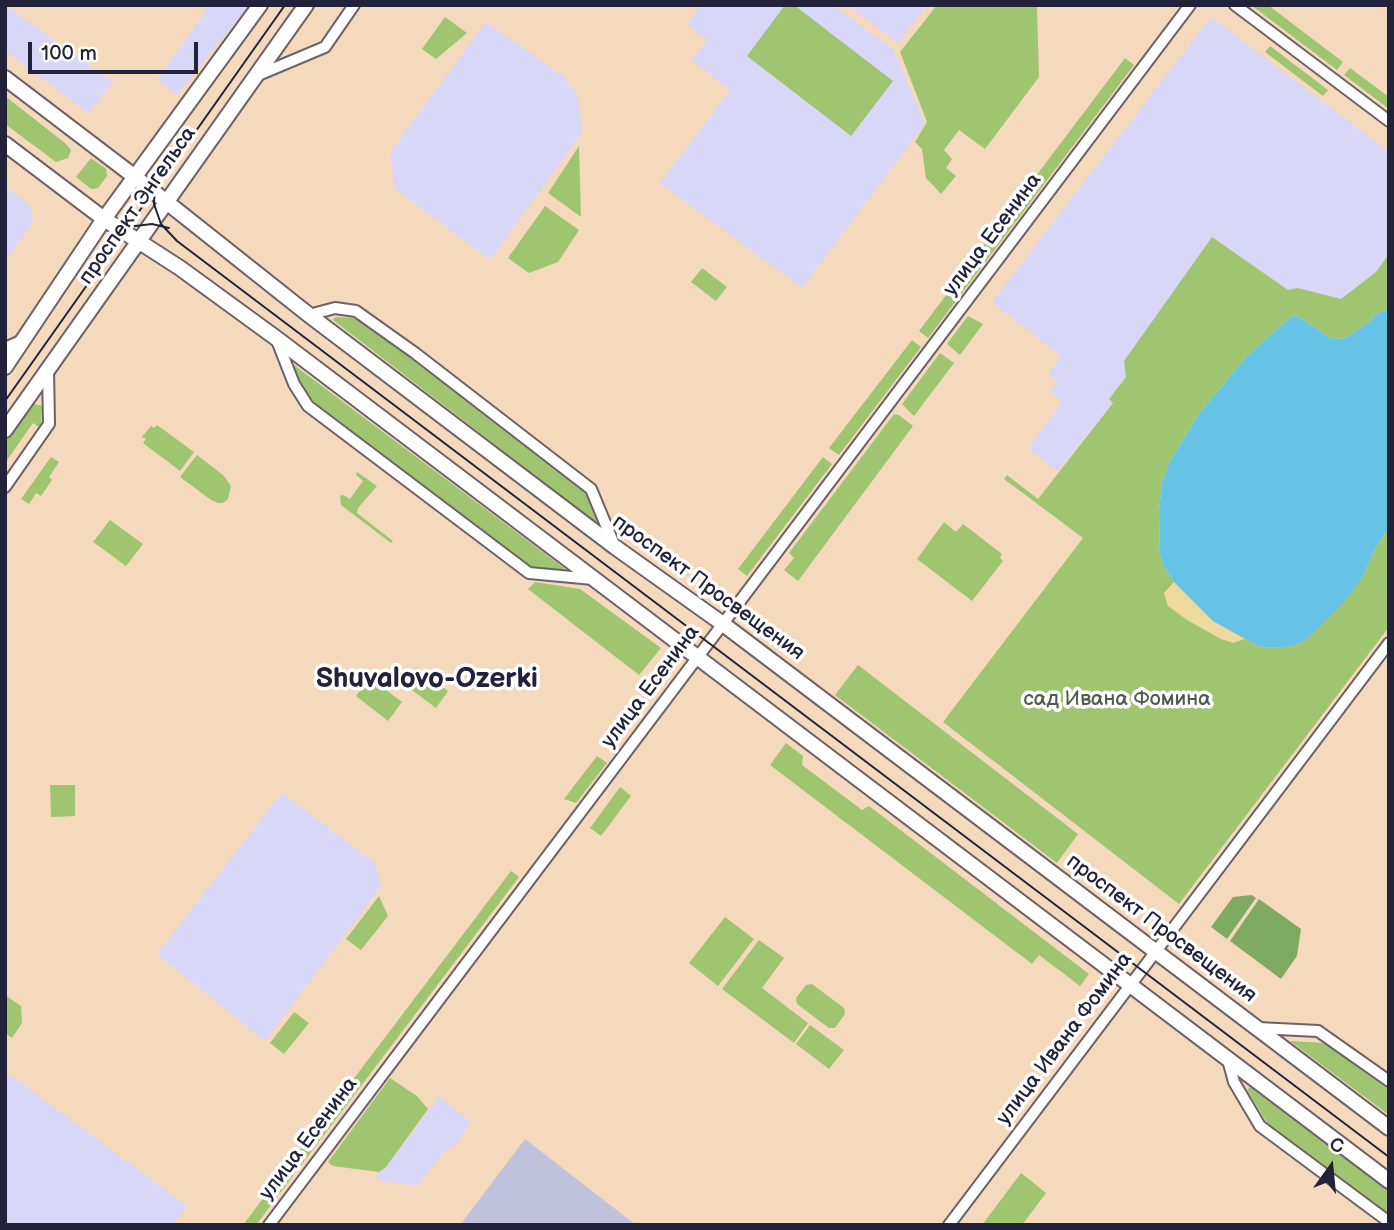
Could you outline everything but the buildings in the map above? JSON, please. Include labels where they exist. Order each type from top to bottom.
[{"type":"main road","name":"проспект Энгельса","points":[[5,367],[104,219],[260,5]]},
{"type":"main road","name":"проспект Энгельса","points":[[5,430],[306,5]]},
{"type":"main road","name":"проспект Просвещения","points":[[5,78],[309,315],[615,547],[723,624],[1389,1128]]},
{"type":"main road","points":[[5,144],[104,219],[139,240],[276,338],[1389,1181]]},
{"type":"street","points":[[256,76],[325,47],[354,5]]},
{"type":"street","name":"улица Есенина","points":[[269,1225],[1190,5]]},
{"type":"street","points":[[1235,5],[1389,121]]},
{"type":"street","points":[[309,315],[335,308],[356,311],[415,353],[590,489],[615,547]]},
{"type":"street","points":[[5,348],[26,338]]},
{"type":"street","points":[[276,338],[294,384],[308,406],[529,573],[594,580]]},
{"type":"street","points":[[5,487],[49,424],[48,369]]},
{"type":"street","name":"улица Ивана Фомина","points":[[949,1225],[1389,643]]},
{"type":"street","points":[[1256,1028],[1318,1031],[1389,1082]]},
{"type":"street","points":[[1228,1060],[1234,1082],[1259,1126],[1389,1222]]},
{"type":"shaded area","points":[[5,5],[113,82],[89,113],[5,51]]},
{"type":"shaded area","points":[[210,5],[250,5],[177,95],[157,80]]},
{"type":"shaded area","points":[[701,5],[834,5],[893,49],[925,124],[802,288],[660,183],[730,90],[692,60],[707,40],[687,25]]},
{"type":"shaded area","points":[[847,5],[927,5],[898,43]]},
{"type":"shaded area","points":[[1211,17],[1389,152],[1389,254],[1376,272],[1341,299],[1298,288],[1126,377],[1109,399],[1113,402],[1058,471],[1028,448],[1062,402],[1050,392],[1057,382],[1048,374],[1061,356],[992,302]]},
{"type":"shaded area","points":[[486,22],[563,76],[577,94],[582,133],[490,260],[394,188],[391,151]]},
{"type":"shaded area","points":[[5,186],[30,205],[33,223],[5,261]]},
{"type":"shaded area","points":[[282,793],[375,863],[381,887],[265,1041],[157,954]]},
{"type":"shaded area","points":[[5,1071],[187,1206],[173,1225],[5,1225]]},
{"type":"shaded area","points":[[439,1097],[471,1122],[452,1149],[448,1147],[417,1186],[377,1180],[379,1172],[386,1167]]},
{"type":"shaded area","points":[[525,1139],[636,1225],[460,1225]]},
{"type":"green space","points":[[785,5],[794,5],[893,81],[851,136],[747,56]]},
{"type":"green space","points":[[937,5],[1037,7],[1039,77],[985,149],[959,130],[944,150],[952,159],[946,168],[956,176],[941,194],[926,178],[922,149],[915,142],[927,122],[900,52]]},
{"type":"green space","points":[[1251,5],[1268,5],[1343,62],[1337,70]]},
{"type":"green space","points":[[445,17],[467,33],[436,59],[422,49]]},
{"type":"green space","points":[[1270,46],[1328,90],[1323,96],[1265,52]]},
{"type":"green space","points":[[1125,58],[1134,65],[928,338],[919,331]]},
{"type":"green space","points":[[1350,68],[1389,97],[1389,109],[1344,75]]},
{"type":"green space","points":[[5,96],[65,143],[71,150],[68,158],[56,162],[5,124]]},
{"type":"green space","points":[[579,146],[581,217],[548,193]]},
{"type":"green space","points":[[91,158],[106,169],[107,176],[98,188],[91,189],[76,177]]},
{"type":"green space","points":[[545,206],[579,230],[558,262],[529,273],[508,258]]},
{"type":"green space","name":"сад Ивана Фомина","points":[[1212,237],[1288,290],[1298,288],[1341,299],[1376,272],[1389,254],[1389,310],[1380,311],[1368,323],[1341,339],[1330,338],[1299,317],[1292,316],[1246,357],[1199,414],[1170,461],[1162,483],[1159,511],[1160,554],[1164,567],[1174,582],[1213,621],[1258,646],[1293,646],[1306,640],[1362,578],[1377,545],[1389,528],[1389,627],[1179,904],[943,722],[1083,538],[1004,479],[1007,475],[1038,499],[1113,403],[1109,399],[1126,377],[1124,361]]},
{"type":"green space","points":[[702,268],[727,287],[716,301],[691,282]]},
{"type":"green space","points":[[968,316],[983,324],[960,355],[947,344]]},
{"type":"green space","points":[[335,317],[359,318],[587,493],[599,520],[597,523],[333,320]]},
{"type":"green space","points":[[912,340],[921,347],[839,455],[829,448]]},
{"type":"green space","points":[[940,353],[954,363],[914,416],[902,404]]},
{"type":"green space","points":[[294,365],[564,568],[562,572],[531,569],[312,403],[299,383],[292,368]]},
{"type":"green space","points":[[34,404],[42,406],[41,423],[39,427],[33,423],[5,463],[5,442]]},
{"type":"green space","points":[[894,414],[913,426],[798,581],[784,570],[794,558],[789,553]]},
{"type":"green space","points":[[157,425],[194,452],[180,471],[143,443],[146,439],[142,437],[151,426],[154,428]]},
{"type":"green space","points":[[197,455],[224,476],[231,486],[228,499],[223,503],[211,500],[180,477]]},
{"type":"green space","points":[[51,457],[59,462],[49,477],[52,480],[41,496],[36,493],[29,504],[21,499]]},
{"type":"green space","points":[[823,457],[832,464],[747,576],[738,569]]},
{"type":"green space","points":[[357,472],[377,486],[358,508],[357,513],[393,541],[391,543],[341,505],[340,496],[350,499],[363,481],[356,475]]},
{"type":"green space","points":[[110,520],[143,544],[126,566],[93,542]]},
{"type":"green space","points":[[944,522],[956,532],[963,524],[1002,554],[1000,558],[1003,561],[972,601],[917,559]]},
{"type":"green space","points":[[535,582],[580,589],[661,648],[639,675],[528,589]]},
{"type":"green space","points":[[858,665],[1078,834],[1057,863],[835,695]]},
{"type":"green space","points":[[416,667],[448,691],[436,708],[404,684]]},
{"type":"green space","points":[[370,678],[402,702],[388,721],[356,696]]},
{"type":"green space","points":[[786,743],[803,756],[802,765],[862,810],[869,806],[1089,974],[1080,986],[1039,955],[1032,964],[770,765]]},
{"type":"green space","points":[[597,756],[607,763],[576,803],[564,799]]},
{"type":"green space","points":[[50,785],[75,785],[75,816],[51,817]]},
{"type":"green space","points":[[620,787],[631,796],[601,836],[590,828]]},
{"type":"green space","points":[[511,871],[519,877],[256,1225],[243,1225]]},
{"type":"green space","points":[[1252,895],[1256,898],[1227,939],[1211,927],[1233,897]]},
{"type":"green space","points":[[379,896],[388,916],[361,950],[346,939]]},
{"type":"green space","points":[[1259,899],[1301,929],[1297,956],[1281,979],[1230,941]]},
{"type":"green space","points":[[725,917],[754,939],[718,986],[689,963]]},
{"type":"green space","points":[[759,940],[784,958],[762,988],[808,1023],[794,1043],[722,989]]},
{"type":"green space","points":[[812,984],[844,1008],[845,1014],[835,1028],[829,1028],[797,1004],[796,998],[806,985]]},
{"type":"green space","points":[[5,995],[21,1006],[22,1023],[12,1038],[5,1033]]},
{"type":"green space","points":[[294,1012],[309,1023],[284,1054],[270,1043]]},
{"type":"green space","points":[[810,1025],[844,1050],[829,1069],[796,1044]]},
{"type":"green space","points":[[1290,1041],[1324,1043],[1389,1090],[1389,1115]]},
{"type":"green space","points":[[390,1078],[417,1096],[428,1109],[386,1167],[379,1172],[333,1166],[328,1162]]},
{"type":"green space","points":[[1250,1087],[1389,1192],[1389,1217],[1271,1129],[1247,1090]]},
{"type":"green space","points":[[1021,1173],[1046,1193],[1022,1225],[982,1225]]},
{"type":"sand","points":[[1174,582],[1213,621],[1245,639],[1233,643],[1221,639],[1168,606],[1164,593]]},
{"type":"water","points":[[1389,310],[1389,528],[1377,545],[1362,578],[1345,601],[1306,640],[1293,646],[1258,646],[1213,621],[1174,582],[1164,567],[1160,554],[1159,511],[1162,483],[1170,461],[1199,414],[1246,357],[1292,316],[1299,317],[1330,338],[1341,339],[1368,323],[1380,311]]},
{"type":"tram line","points":[[5,401],[285,5]]},
{"type":"tram line","points":[[162,168],[155,184],[154,204],[161,224],[177,241],[1389,1157]]},
{"type":"tram line","points":[[106,245],[127,227],[152,224],[169,228]]},
{"type":"district","name":"Shuvalovo-Ozerki","points":[[427,680]]}]
